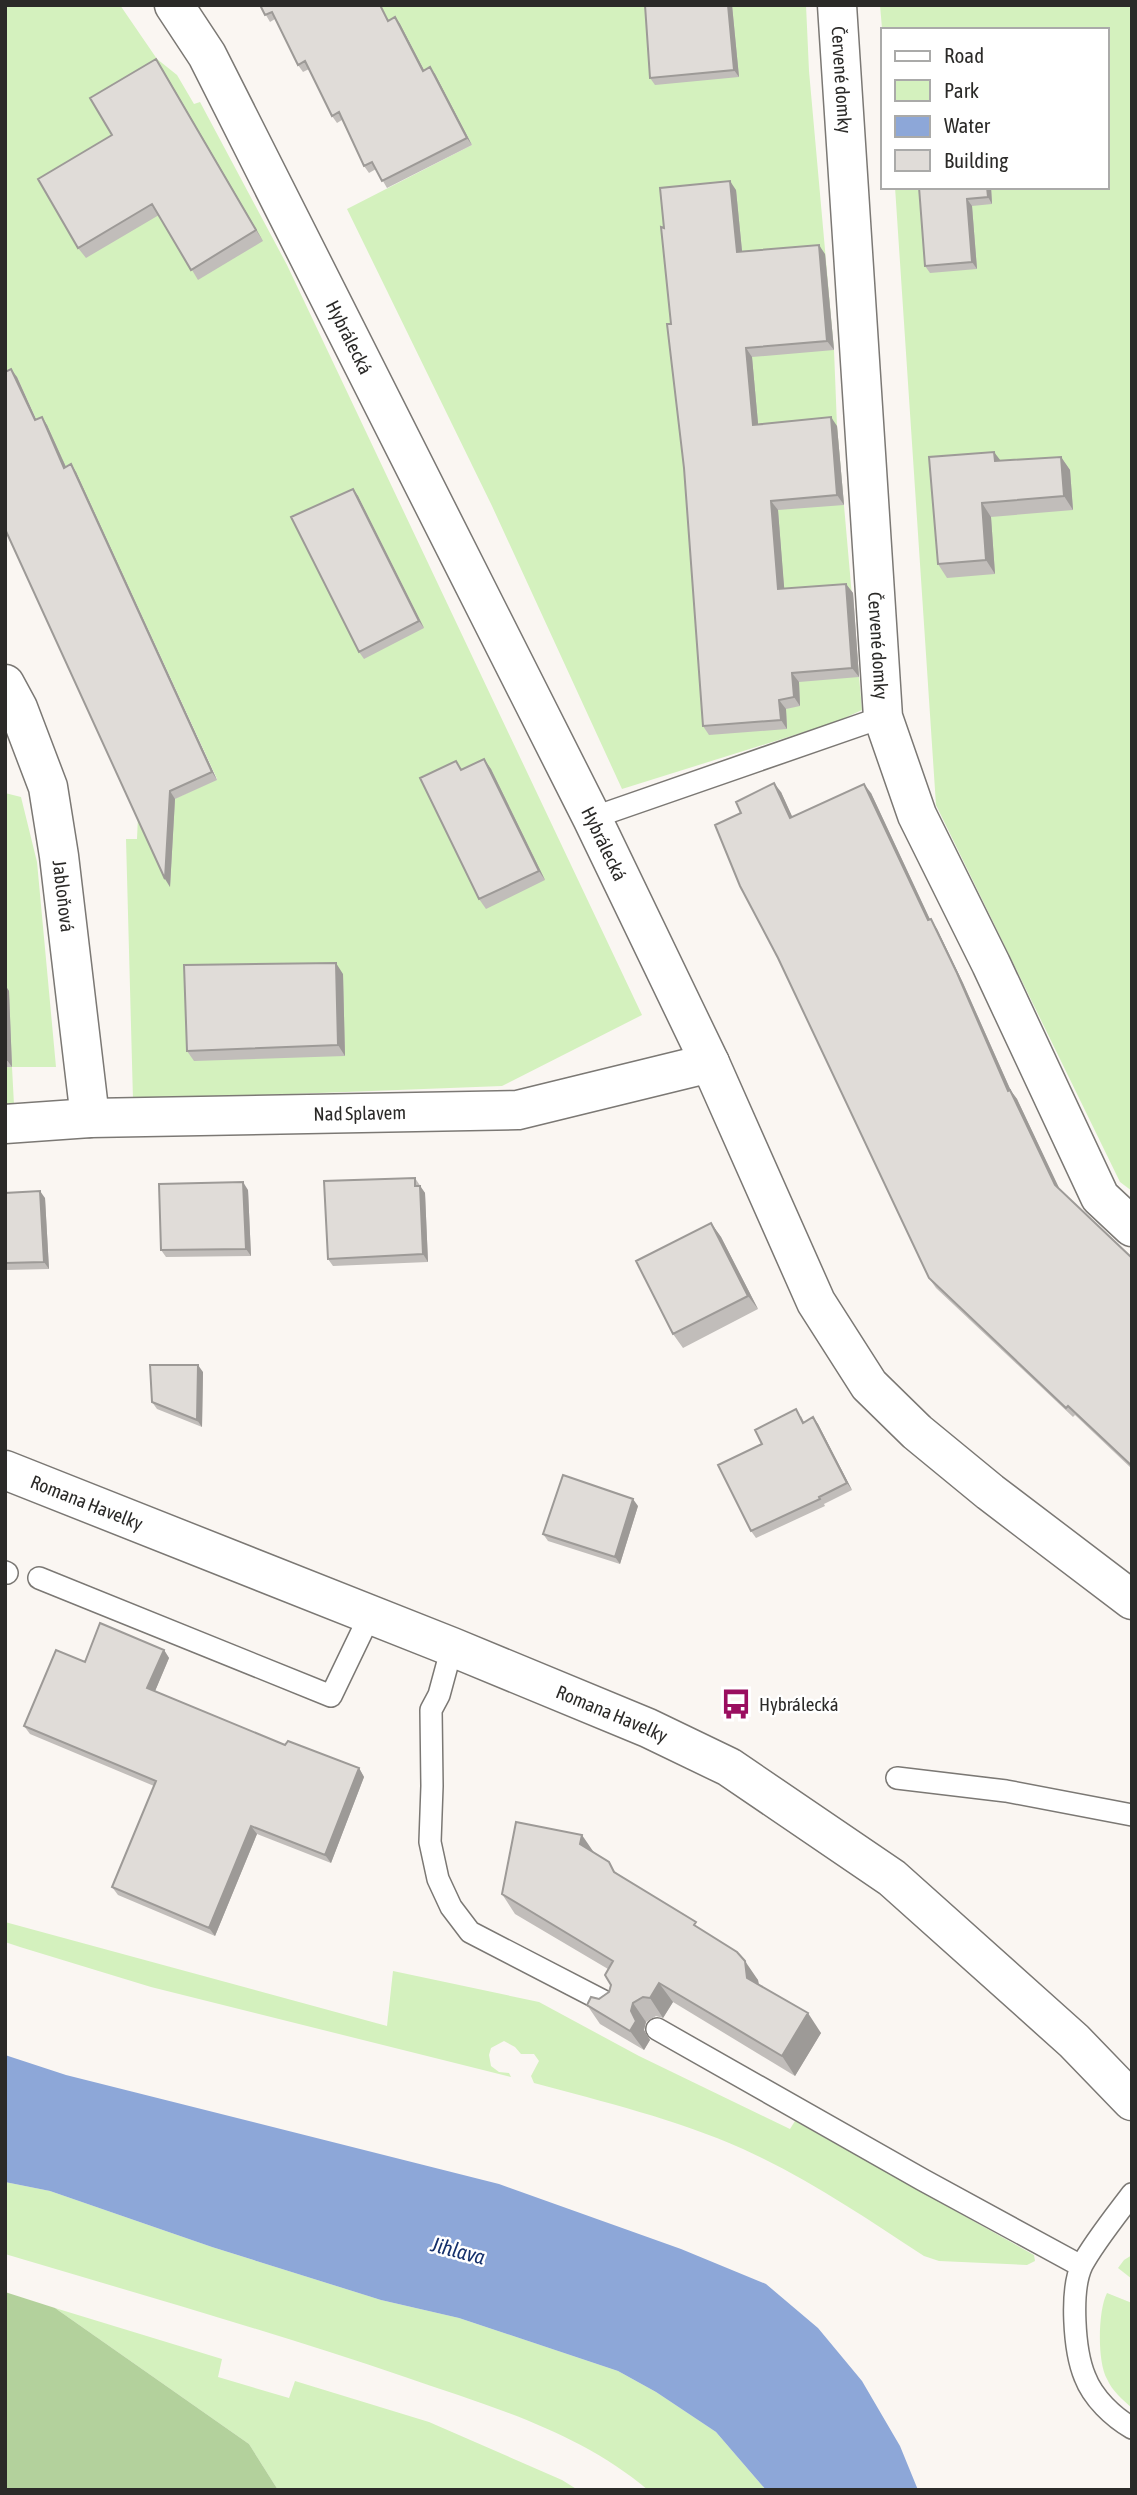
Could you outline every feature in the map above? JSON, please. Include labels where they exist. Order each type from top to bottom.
[{"type":"street","name":"Hybrálecká","points":[[174,5],[208,55],[593,818],[710,1063],[816,1302],[869,1385],[917,1432],[1132,1600]]},
{"type":"street","name":"Červené domky","points":[[837,5],[883,717],[917,815],[1100,1197],[1132,1227]]},
{"type":"street","name":"Jabloňová","points":[[5,684],[18,708],[48,787],[61,870],[90,1118]]},
{"type":"street","name":"Nad Splavem","points":[[5,1124],[90,1118],[517,1110],[710,1063]]},
{"type":"street","name":"Romana Havelky","points":[[5,1470],[452,1647],[660,1734],[729,1767],[892,1878],[1074,2041],[1132,2101]]},
{"type":"lane","points":[[593,818],[883,717]]},
{"type":"lane","points":[[39,1578],[331,1696],[370,1615]]},
{"type":"lane","points":[[452,1647],[439,1695],[431,1710],[430,1842],[438,1879],[451,1907],[470,1931],[611,2005]]},
{"type":"lane","points":[[897,1778],[1006,1791],[1132,1815]]},
{"type":"lane","points":[[656,2029],[923,2180],[1082,2266]]},
{"type":"lane","points":[[1132,2194],[1082,2266],[1075,2298],[1077,2344],[1084,2376],[1099,2400],[1132,2428]]},
{"type":"green space","points":[[5,5],[120,5],[157,59],[177,75],[194,104],[200,102],[287,265],[642,1015],[502,1086],[133,1100],[126,839],[137,839],[138,816],[217,779],[76,473],[70,476],[40,428],[17,377],[10,380],[5,370]]},
{"type":"green space","points":[[380,5],[806,5],[809,71],[834,350],[837,426],[862,710],[836,722],[622,789],[492,506],[347,209],[472,145],[435,75],[428,78],[392,29]]},
{"type":"green space","points":[[880,5],[1132,5],[1132,1191],[1120,1182],[936,805],[895,189],[1109,189],[1109,28],[882,28]]},
{"type":"green space","points":[[5,793],[21,797],[37,862],[56,1067],[12,1067],[14,1105],[5,1105]]},
{"type":"green space","points":[[5,1922],[387,2026],[393,1971],[539,2002],[639,2056],[790,2129],[795,2121],[1034,2255],[1035,2261],[1027,2265],[939,2261],[924,2256],[813,2186],[743,2149],[666,2120],[534,2083],[531,2076],[539,2061],[534,2054],[521,2054],[504,2041],[491,2048],[491,2066],[499,2072],[509,2073],[511,2077],[151,1987],[20,1947],[5,1942]]},
{"type":"green space","points":[[5,2182],[50,2191],[212,2247],[381,2300],[459,2318],[618,2371],[656,2392],[716,2432],[766,2490],[648,2490],[621,2469],[592,2452],[532,2422],[500,2410],[306,2344],[5,2254]]},
{"type":"green space","points":[[1132,2255],[1132,2279],[1118,2268]]},
{"type":"green space","points":[[5,2292],[55,2308],[249,2444],[278,2490],[5,2490]]},
{"type":"green space","points":[[1107,2293],[1132,2303],[1132,2408],[1118,2395],[1104,2371],[1100,2336]]},
{"type":"green space","points":[[55,2308],[222,2359],[218,2377],[289,2398],[295,2381],[429,2422],[562,2480],[578,2490],[278,2490],[249,2444]]},
{"type":"water","name":"Jihlava","points":[[5,2055],[66,2075],[499,2184],[681,2249],[766,2284],[818,2328],[862,2381],[900,2446],[918,2490],[766,2490],[716,2432],[656,2392],[618,2371],[459,2318],[381,2300],[212,2247],[50,2191],[5,2182]]},
{"type":"building","points":[[260,5],[380,5],[388,21],[395,17],[423,71],[430,67],[467,138],[382,181],[372,162],[364,166],[339,112],[332,116],[305,61],[298,65],[272,12],[265,15]]},
{"type":"building","points":[[645,5],[728,5],[734,70],[650,78]]},
{"type":"building","points":[[156,59],[256,230],[191,270],[152,204],[78,248],[38,179],[112,135],[90,98]]},
{"type":"building","points":[[730,181],[737,252],[819,245],[827,341],[746,348],[753,425],[831,417],[837,495],[771,501],[778,589],[846,584],[852,668],[792,673],[794,697],[779,700],[781,720],[703,726],[684,468],[667,324],[671,324],[661,227],[664,228],[660,188]]},
{"type":"building","points":[[919,189],[987,189],[988,197],[967,199],[972,262],[925,266]]},
{"type":"building","points":[[11,369],[35,420],[42,417],[64,468],[71,464],[212,772],[170,791],[165,879],[5,529],[5,372]]},
{"type":"building","points":[[994,452],[995,461],[1061,457],[1064,496],[982,503],[986,560],[938,564],[929,457]]},
{"type":"building","points":[[353,489],[419,621],[359,652],[291,517]]},
{"type":"building","points":[[484,759],[539,871],[479,899],[420,778],[456,761],[461,770]]},
{"type":"building","points":[[774,783],[790,818],[864,784],[928,920],[931,919],[957,973],[1008,1091],[1010,1090],[1055,1185],[1132,1258],[1132,1466],[1068,1406],[1066,1408],[929,1278],[778,958],[740,886],[715,825],[741,813],[736,802]]},
{"type":"building","points":[[336,963],[338,1045],[187,1051],[184,965]]},
{"type":"building","points":[[5,1018],[7,1060],[5,1060]]},
{"type":"building","points":[[415,1178],[415,1186],[420,1186],[423,1254],[328,1259],[324,1181]]},
{"type":"building","points":[[243,1182],[246,1249],[161,1250],[159,1184]]},
{"type":"building","points":[[40,1191],[44,1262],[5,1263],[5,1193]]},
{"type":"building","points":[[711,1223],[748,1296],[673,1334],[636,1261]]},
{"type":"building","points":[[150,1365],[198,1365],[197,1420],[152,1402]]},
{"type":"building","points":[[796,1409],[803,1423],[813,1417],[847,1483],[819,1497],[820,1499],[751,1531],[718,1465],[762,1444],[755,1430]]},
{"type":"building","points":[[563,1475],[633,1499],[615,1557],[543,1534]]},
{"type":"building","points":[[100,1623],[164,1650],[147,1688],[285,1745],[288,1741],[359,1768],[325,1855],[251,1826],[209,1928],[112,1887],[156,1781],[24,1726],[56,1650],[85,1662]]},
{"type":"building","points":[[516,1822],[582,1835],[580,1844],[609,1862],[614,1872],[696,1922],[694,1925],[737,1952],[745,1961],[747,1978],[808,2013],[782,2056],[659,1983],[650,1998],[643,1997],[633,2003],[631,2011],[636,2021],[630,2031],[587,2005],[591,1997],[599,1999],[609,1992],[611,1985],[605,1975],[613,1961],[502,1894]]},
{"type":"place","name":"Hybrálecká","points":[[736,1704]]}]
